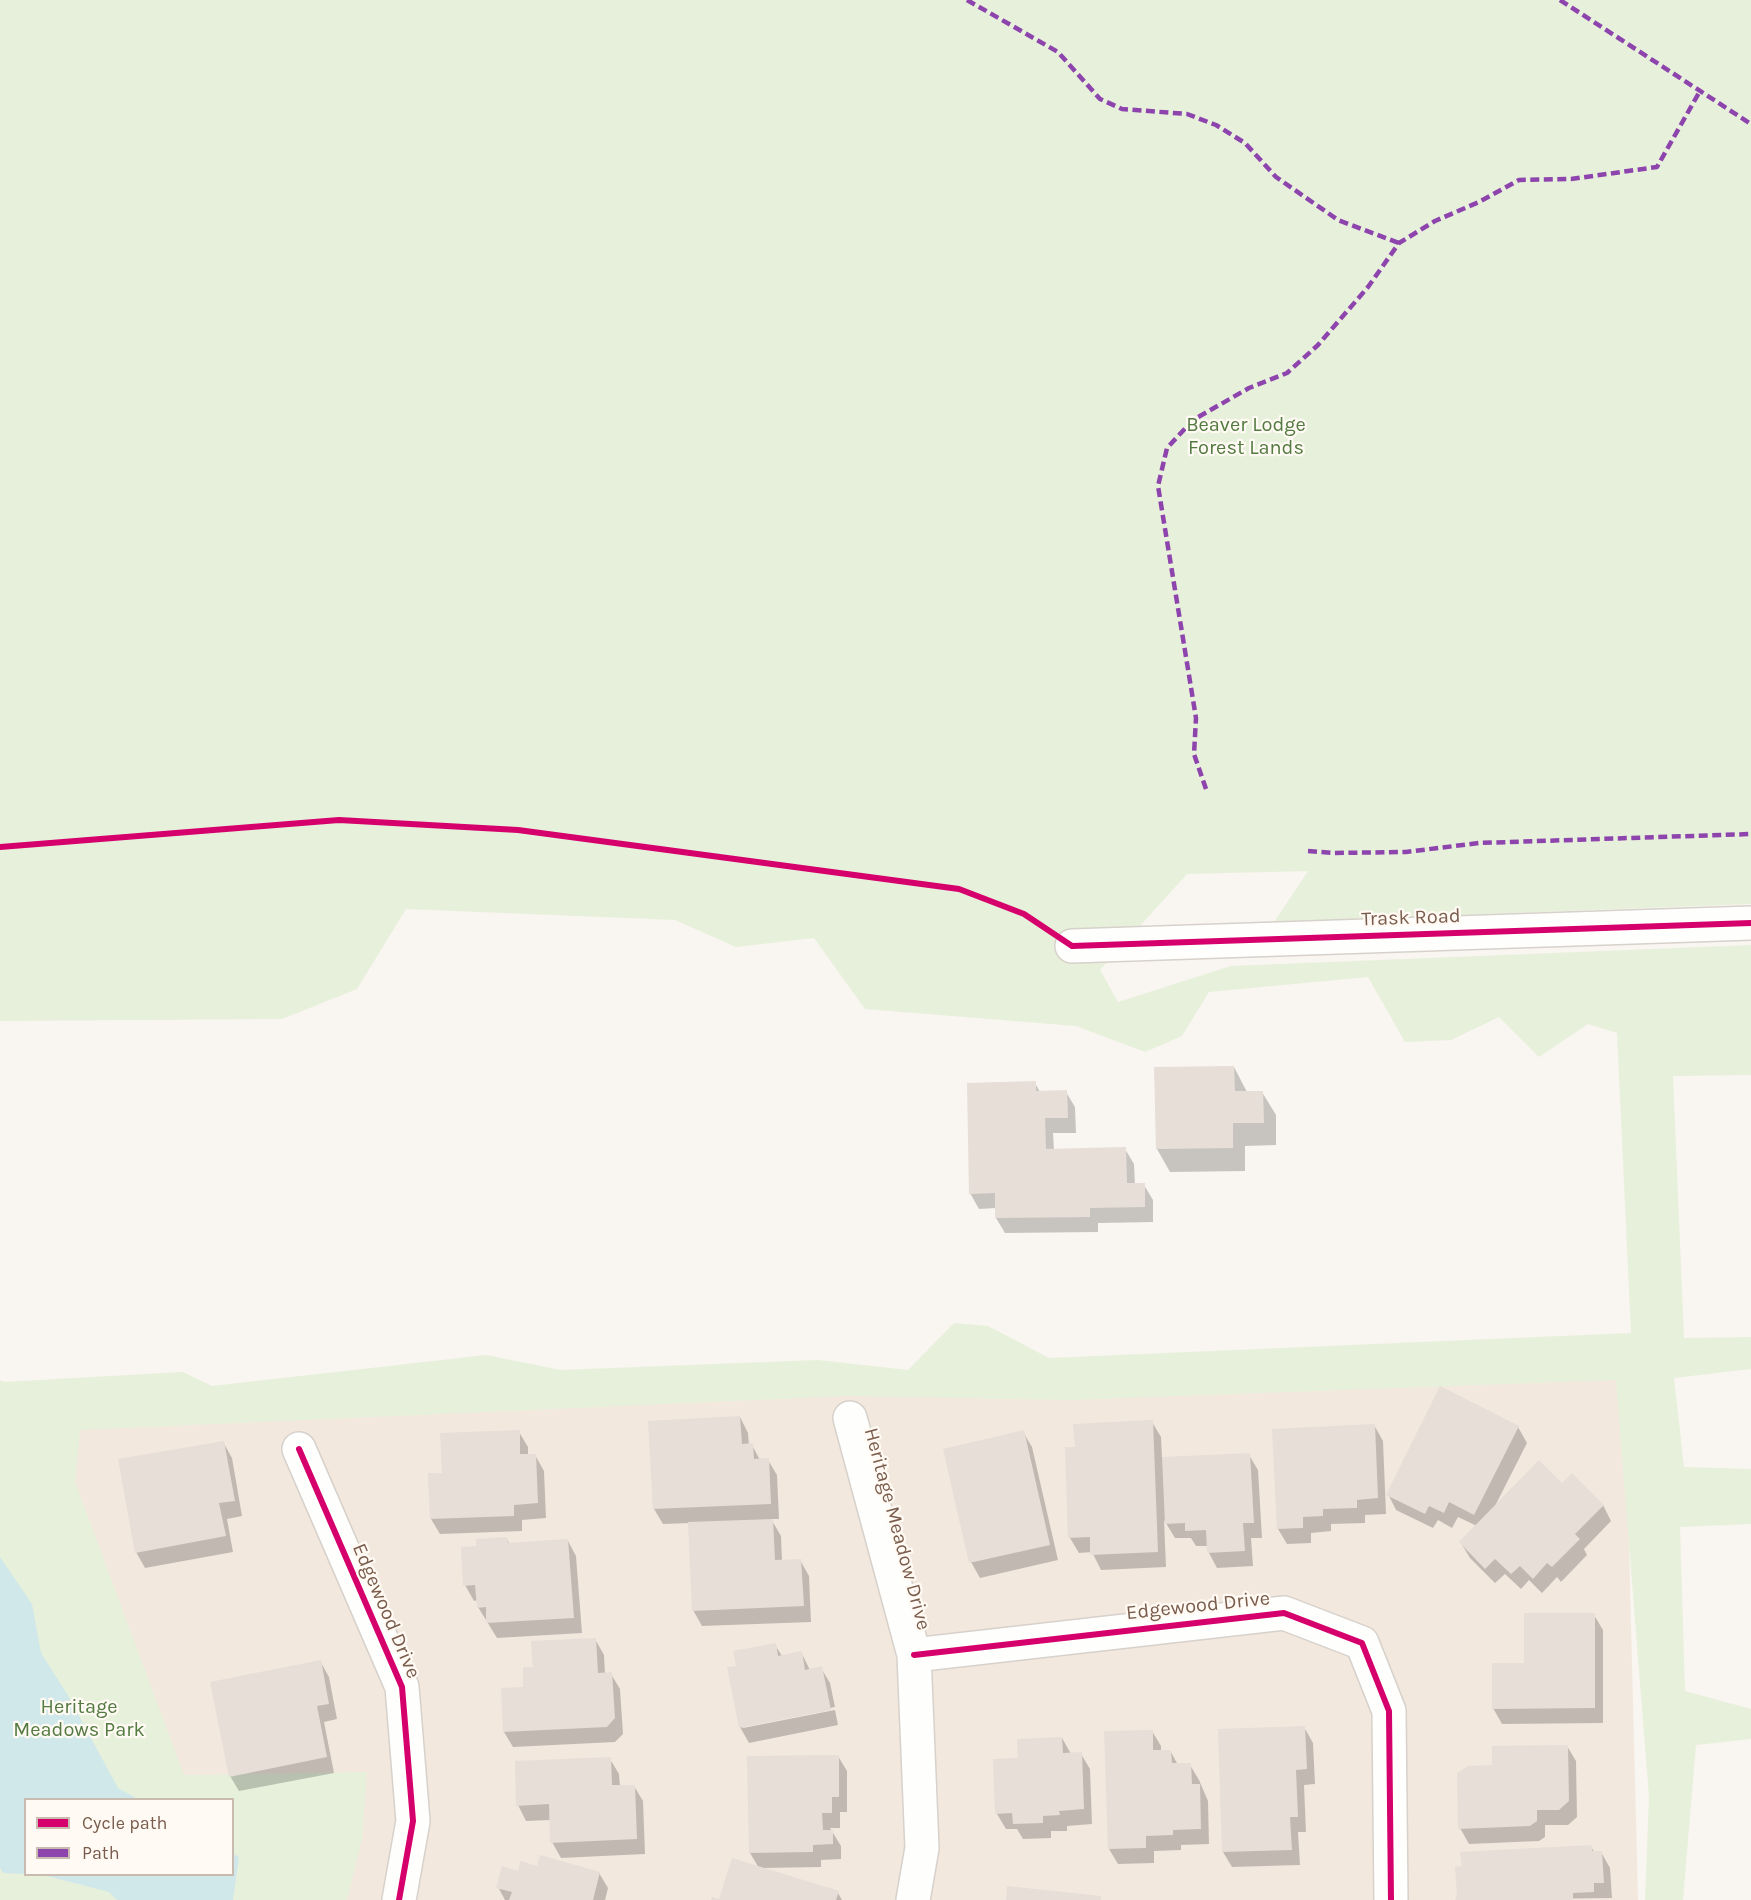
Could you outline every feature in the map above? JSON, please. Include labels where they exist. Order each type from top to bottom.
[{"type":"street","name":"Trask Road","points":[[1072,946],[1751,923]]},
{"type":"street","name":"Heritage Meadow Drive","points":[[850,1418],[914,1654],[922,1848],[913,1900]]},
{"type":"street","name":"Edgewood Drive","points":[[299,1449],[402,1687],[413,1821],[399,1900]]},
{"type":"street","name":"Edgewood Drive","points":[[914,1654],[1284,1613],[1362,1643],[1389,1711],[1391,1900]]},
{"type":"shaded area","points":[[1624,1348],[1638,1900],[0,1900],[0,1427]]},
{"type":"green space","name":"Beaver Lodge Forest Lands","points":[[0,0],[1751,0],[1751,904],[1274,922],[1308,871],[1187,874],[1100,970],[1118,1002],[1231,966],[1751,945],[1751,1075],[1673,1076],[1684,1338],[1751,1337],[1751,1369],[1674,1378],[1684,1467],[1751,1469],[1751,1524],[1680,1527],[1685,1691],[1751,1709],[1751,1739],[1696,1745],[1683,1900],[1645,1900],[1649,1797],[1616,1380],[1070,1400],[846,1396],[80,1430],[75,1482],[184,1775],[367,1772],[362,1839],[347,1900],[0,1900],[0,1380],[4,1382],[183,1372],[212,1386],[486,1355],[561,1370],[818,1360],[908,1370],[954,1323],[988,1326],[1049,1358],[1631,1333],[1617,1033],[1588,1024],[1539,1057],[1499,1017],[1451,1040],[1405,1042],[1368,977],[1209,992],[1182,1036],[1145,1052],[1076,1026],[865,1009],[814,938],[736,947],[675,920],[406,909],[357,989],[282,1019],[0,1021]]},
{"type":"water","points":[[0,1557],[32,1604],[41,1653],[67,1694],[118,1788],[136,1798],[24,1798],[24,1874],[3,1873],[0,1868]]},
{"type":"water","points":[[234,1854],[239,1857],[233,1900],[117,1900],[109,1892],[47,1876],[234,1876]]},
{"type":"building","points":[[1234,1066],[1235,1091],[1263,1091],[1264,1123],[1233,1123],[1233,1148],[1156,1149],[1154,1067]]},
{"type":"building","points":[[1036,1081],[1036,1091],[1067,1090],[1068,1118],[1045,1118],[1046,1149],[1126,1147],[1127,1183],[1145,1183],[1145,1207],[1090,1208],[1090,1217],[995,1218],[995,1193],[969,1194],[967,1083]]},
{"type":"building","points":[[1440,1386],[1519,1426],[1474,1515],[1449,1502],[1444,1513],[1429,1506],[1425,1514],[1386,1495]]},
{"type":"building","points":[[740,1416],[742,1444],[753,1443],[754,1459],[769,1458],[771,1504],[653,1509],[648,1421]]},
{"type":"building","points":[[1153,1420],[1158,1552],[1090,1555],[1090,1537],[1068,1538],[1065,1447],[1075,1447],[1073,1424]]},
{"type":"building","points":[[1375,1424],[1378,1498],[1357,1500],[1357,1508],[1323,1509],[1323,1516],[1303,1517],[1303,1528],[1277,1529],[1272,1429]]},
{"type":"building","points":[[520,1430],[520,1454],[536,1454],[538,1503],[514,1505],[514,1516],[430,1519],[428,1473],[442,1473],[440,1433]]},
{"type":"building","points":[[1024,1430],[1050,1545],[969,1563],[943,1449]]},
{"type":"building","points":[[224,1441],[235,1501],[219,1503],[226,1536],[135,1553],[118,1459]]},
{"type":"building","points":[[1250,1453],[1254,1523],[1243,1523],[1245,1551],[1207,1553],[1206,1530],[1185,1531],[1185,1523],[1165,1524],[1162,1457]]},
{"type":"building","points":[[1539,1460],[1562,1483],[1572,1473],[1604,1505],[1575,1534],[1580,1539],[1552,1567],[1547,1563],[1533,1579],[1520,1566],[1511,1574],[1495,1559],[1485,1569],[1459,1542]]},
{"type":"building","points":[[773,1519],[775,1560],[801,1559],[804,1606],[692,1611],[688,1522]]},
{"type":"building","points":[[507,1537],[508,1543],[568,1539],[574,1618],[486,1623],[486,1607],[477,1608],[475,1585],[463,1586],[461,1547],[476,1546],[476,1539]]},
{"type":"building","points":[[1524,1613],[1595,1613],[1595,1708],[1492,1709],[1492,1663],[1524,1663]]},
{"type":"building","points":[[596,1638],[598,1673],[612,1672],[615,1718],[607,1727],[503,1732],[501,1688],[523,1687],[523,1667],[533,1667],[531,1641]]},
{"type":"building","points":[[776,1643],[778,1656],[802,1651],[805,1670],[822,1666],[831,1710],[739,1728],[727,1667],[736,1666],[733,1651]]},
{"type":"building","points":[[321,1660],[329,1704],[317,1706],[327,1757],[229,1777],[210,1682]]},
{"type":"building","points":[[1305,1726],[1307,1769],[1296,1770],[1298,1817],[1290,1817],[1292,1850],[1222,1852],[1218,1729]]},
{"type":"building","points":[[1153,1730],[1153,1750],[1171,1750],[1172,1763],[1191,1763],[1192,1784],[1200,1784],[1201,1829],[1173,1830],[1173,1835],[1146,1836],[1146,1848],[1108,1849],[1104,1731]]},
{"type":"building","points":[[1062,1737],[1063,1753],[1082,1752],[1084,1809],[1059,1811],[1060,1815],[1043,1816],[1043,1823],[1013,1824],[1012,1813],[995,1814],[993,1759],[1018,1758],[1017,1739]]},
{"type":"building","points":[[1568,1745],[1569,1801],[1559,1810],[1537,1810],[1537,1821],[1530,1826],[1458,1829],[1457,1773],[1468,1766],[1492,1765],[1492,1746]]},
{"type":"building","points":[[839,1755],[839,1797],[832,1797],[832,1813],[822,1813],[823,1830],[833,1830],[833,1844],[813,1845],[813,1852],[749,1853],[747,1756]]},
{"type":"building","points":[[611,1757],[612,1785],[635,1785],[637,1839],[550,1843],[549,1804],[516,1806],[515,1761]]},
{"type":"building","points":[[1592,1845],[1592,1851],[1602,1851],[1604,1883],[1594,1883],[1594,1892],[1573,1893],[1573,1900],[1455,1900],[1457,1896],[1455,1867],[1462,1866],[1460,1852]]},
{"type":"building","points":[[540,1855],[600,1872],[593,1900],[509,1900],[512,1892],[496,1888],[502,1866],[518,1871],[520,1861],[537,1866]]},
{"type":"building","points":[[732,1858],[839,1891],[836,1900],[711,1900],[712,1897],[719,1899]]},
{"type":"building","points":[[1007,1886],[1101,1896],[1101,1900],[1006,1900]]},
{"type":"marked path","points":[[967,0],[1058,52],[1100,99],[1122,109],[1187,114],[1216,125],[1245,143],[1276,177],[1338,220],[1399,243]]},
{"type":"marked path","points":[[1560,0],[1751,124]]},
{"type":"marked path","points":[[1206,789],[1194,754],[1196,718],[1158,486],[1167,448],[1193,420],[1249,388],[1287,373],[1318,345],[1368,287],[1399,243],[1435,221],[1479,202],[1519,180],[1571,179],[1657,167],[1700,91]]},
{"type":"marked path","points":[[1308,851],[1406,852],[1479,843],[1751,834]]},
{"type":"cycle path","points":[[0,847],[339,820],[518,830],[959,889],[1024,914],[1072,946],[1751,923]]},
{"type":"cycle path","points":[[299,1449],[402,1687],[413,1821],[399,1900]]},
{"type":"cycle path","points":[[914,1655],[1284,1613],[1362,1643],[1389,1711],[1391,1900]]},
{"type":"park label","name":"Heritage Meadows Park","points":[[79,1718]]}]
